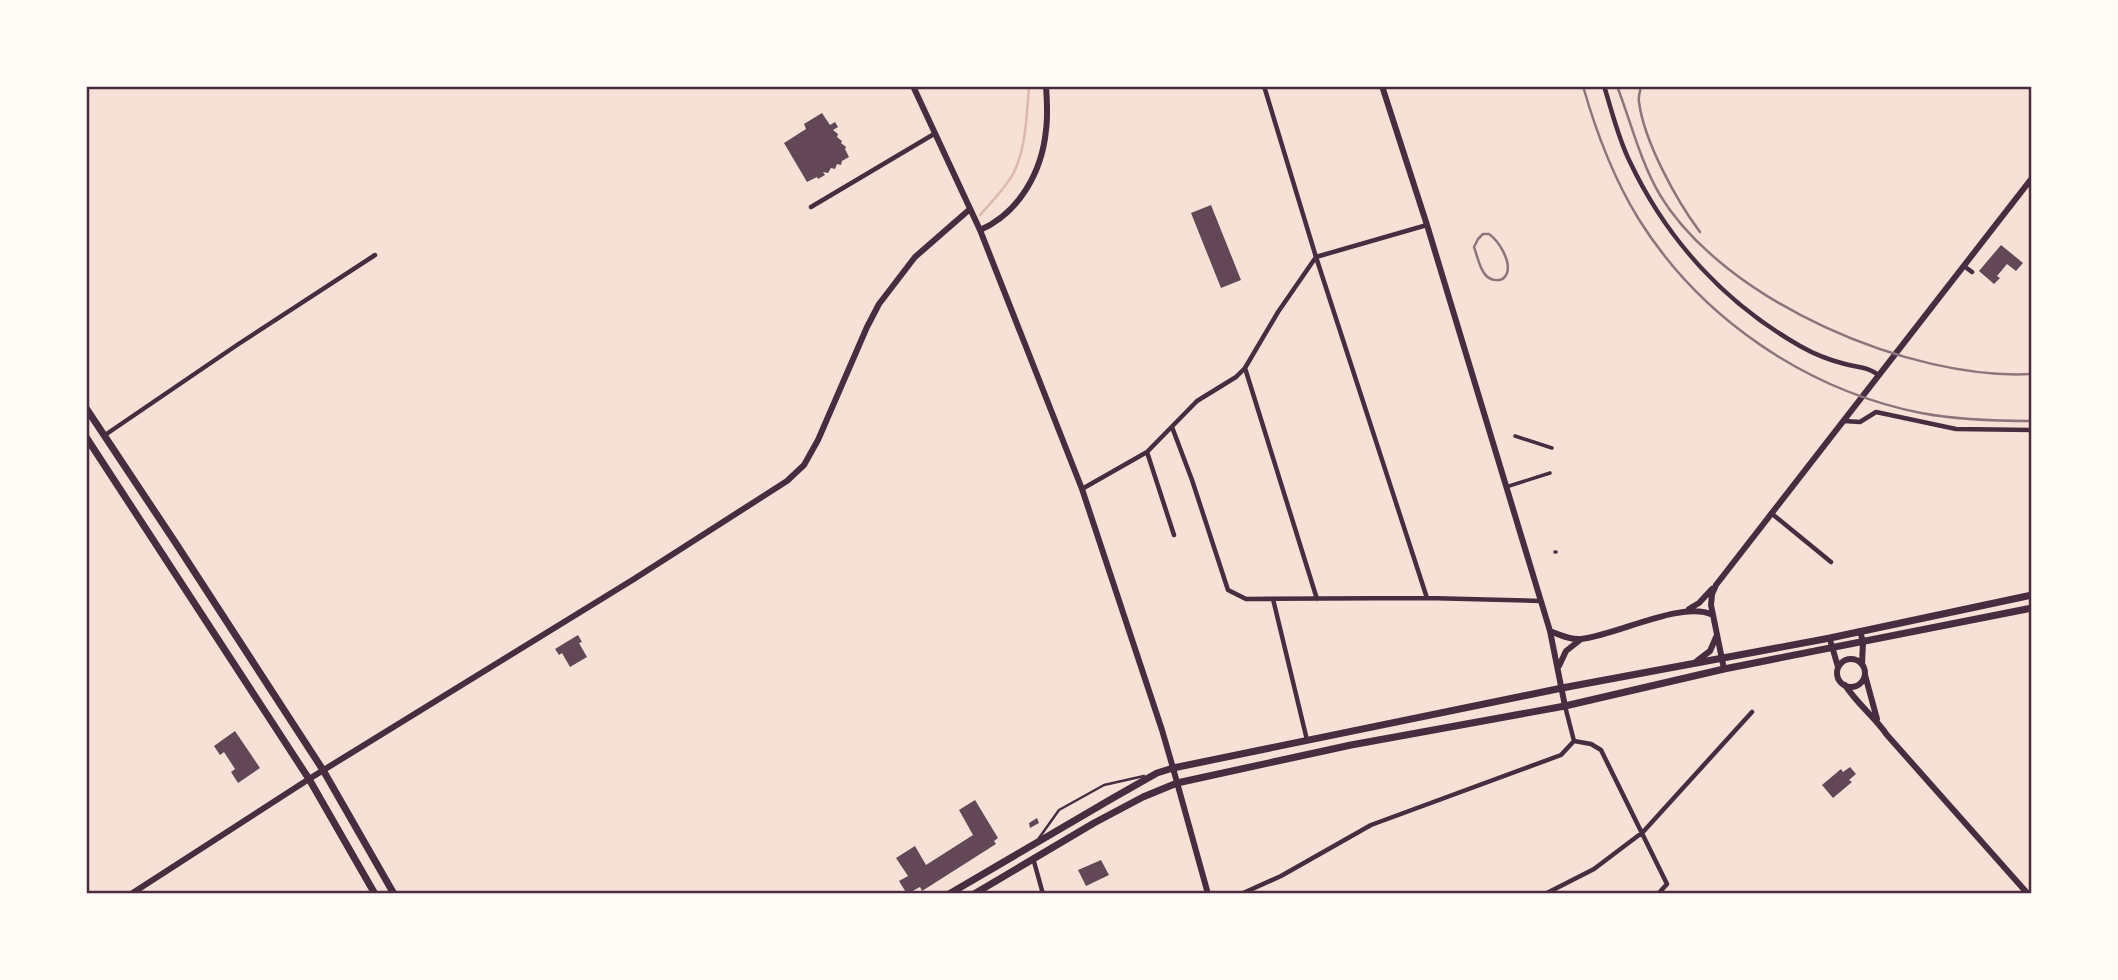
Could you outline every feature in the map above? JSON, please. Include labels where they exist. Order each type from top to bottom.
[{"type":"main road","points":[[86,408],[323,770],[394,894]]},
{"type":"main road","points":[[86,437],[309,779],[376,894]]},
{"type":"main road","points":[[949,894],[1157,773],[1173,768],[1562,688],[1830,638],[2032,595]]},
{"type":"main road","points":[[974,894],[1106,816],[1177,783],[1351,745],[1565,706],[1724,669],[2032,608]]},
{"type":"street","points":[[913,86],[980,230],[1082,489],[1162,730],[1208,894]]},
{"type":"street","points":[[980,230],[996,223],[1010,211],[1024,194],[1035,172],[1047,128],[1046,86]]},
{"type":"street","points":[[1264,86],[1316,257],[1427,598]]},
{"type":"street","points":[[1382,86],[1550,631],[1574,741]]},
{"type":"street","points":[[1604,86],[1629,160],[1650,201],[1706,276],[1757,319],[1802,347],[1848,365],[1867,367],[1880,376]]},
{"type":"street","points":[[811,207],[934,134]]},
{"type":"street","points":[[1684,612],[1699,603],[1716,585],[2032,178]]},
{"type":"street","points":[[131,894],[323,770],[642,574],[787,481],[804,465],[818,440],[866,327],[879,304],[915,257],[970,209]]},
{"type":"street","points":[[1082,489],[1147,452],[1197,401],[1236,377],[1245,368],[1278,312],[1316,257],[1427,225]]},
{"type":"street","points":[[105,435],[375,255]]},
{"type":"street","points":[[1963,265],[1972,272]]},
{"type":"street","points":[[1245,368],[1317,599]]},
{"type":"street","points":[[1844,421],[1860,422],[1876,412],[1956,429],[2032,430]]},
{"type":"street","points":[[1172,427],[1228,590],[1246,599],[1427,598],[1541,601]]},
{"type":"street","points":[[1515,436],[1552,448]]},
{"type":"street","points":[[1147,452],[1174,535]]},
{"type":"street","points":[[1506,486],[1550,473]]},
{"type":"street","points":[[1770,513],[1831,562]]},
{"type":"street","points":[[1716,585],[1711,599],[1724,669]]},
{"type":"street","points":[[1273,599],[1307,741]]},
{"type":"street","points":[[1558,668],[1566,651],[1581,639],[1684,612],[1702,611],[1713,615]]},
{"type":"street","points":[[1550,631],[1581,639]]},
{"type":"street","points":[[1860,631],[1863,642],[1862,664],[1878,721],[1887,735],[2028,894]]},
{"type":"street","points":[[1694,663],[1710,651],[1718,633]]},
{"type":"street","points":[[1830,638],[1838,667],[1838,678],[1858,705],[1878,721]]},
{"type":"street","points":[[1838,667],[1852,659],[1862,664]]},
{"type":"street","points":[[1844,685],[1857,685],[1865,674]]},
{"type":"street","points":[[1545,894],[1594,869],[1643,832],[1752,712]]},
{"type":"street","points":[[1574,741],[1591,744],[1601,750],[1667,884],[1658,894]]},
{"type":"street","points":[[1241,894],[1281,876],[1371,825],[1561,755],[1574,741]]},
{"type":"street","points":[[1033,858],[1042,894]]},
{"type":"lane","points":[[1037,842],[1059,810],[1104,786],[1157,773]]},
{"type":"building","points":[[822,113],[830,125],[835,122],[838,127],[833,130],[846,147],[849,157],[842,161],[841,165],[837,164],[835,169],[831,168],[828,173],[823,172],[825,175],[807,182],[784,143],[806,129],[804,124]]},
{"type":"building","points":[[1211,205],[1241,280],[1221,288],[1191,213]]},
{"type":"building","points":[[2001,245],[2023,263],[2016,271],[2007,264],[1994,284],[1979,271]]},
{"type":"building","points":[[578,635],[582,642],[579,643],[587,657],[570,667],[562,653],[559,655],[555,649]]},
{"type":"building","points":[[235,731],[260,768],[238,783],[231,772],[235,769],[224,752],[220,755],[214,746]]},
{"type":"building","points":[[1850,767],[1856,774],[1849,780],[1852,782],[1833,798],[1822,785],[1841,769],[1843,772]]},
{"type":"building","points":[[975,800],[998,838],[994,841],[996,844],[922,891],[920,887],[907,894],[899,881],[908,876],[896,858],[915,846],[926,865],[973,835],[959,810]]},
{"type":"building","points":[[1037,818],[1039,823],[1030,828],[1029,823]]},
{"type":"building","points":[[1101,860],[1109,875],[1086,886],[1078,870]]},
{"type":"waterway","points":[[980,215],[1007,184],[1018,162],[1025,130],[1029,86]]},
{"type":"railway","points":[[1583,86],[1606,154],[1638,218],[1663,254],[1724,318],[1797,368],[1878,402],[1949,417],[2032,421]]},
{"type":"railway","points":[[1617,86],[1641,155],[1660,195],[1689,233],[1728,269],[1774,300],[1825,327],[1878,348],[1932,364],[1984,373],[2032,374]]},
{"type":"railway","points":[[1641,86],[1639,100],[1642,117],[1654,152],[1671,187],[1700,232]]},
{"type":"railway","points":[[1483,234],[1493,237],[1506,257],[1508,268],[1502,279],[1489,278],[1481,267],[1474,247],[1483,234]]}]
